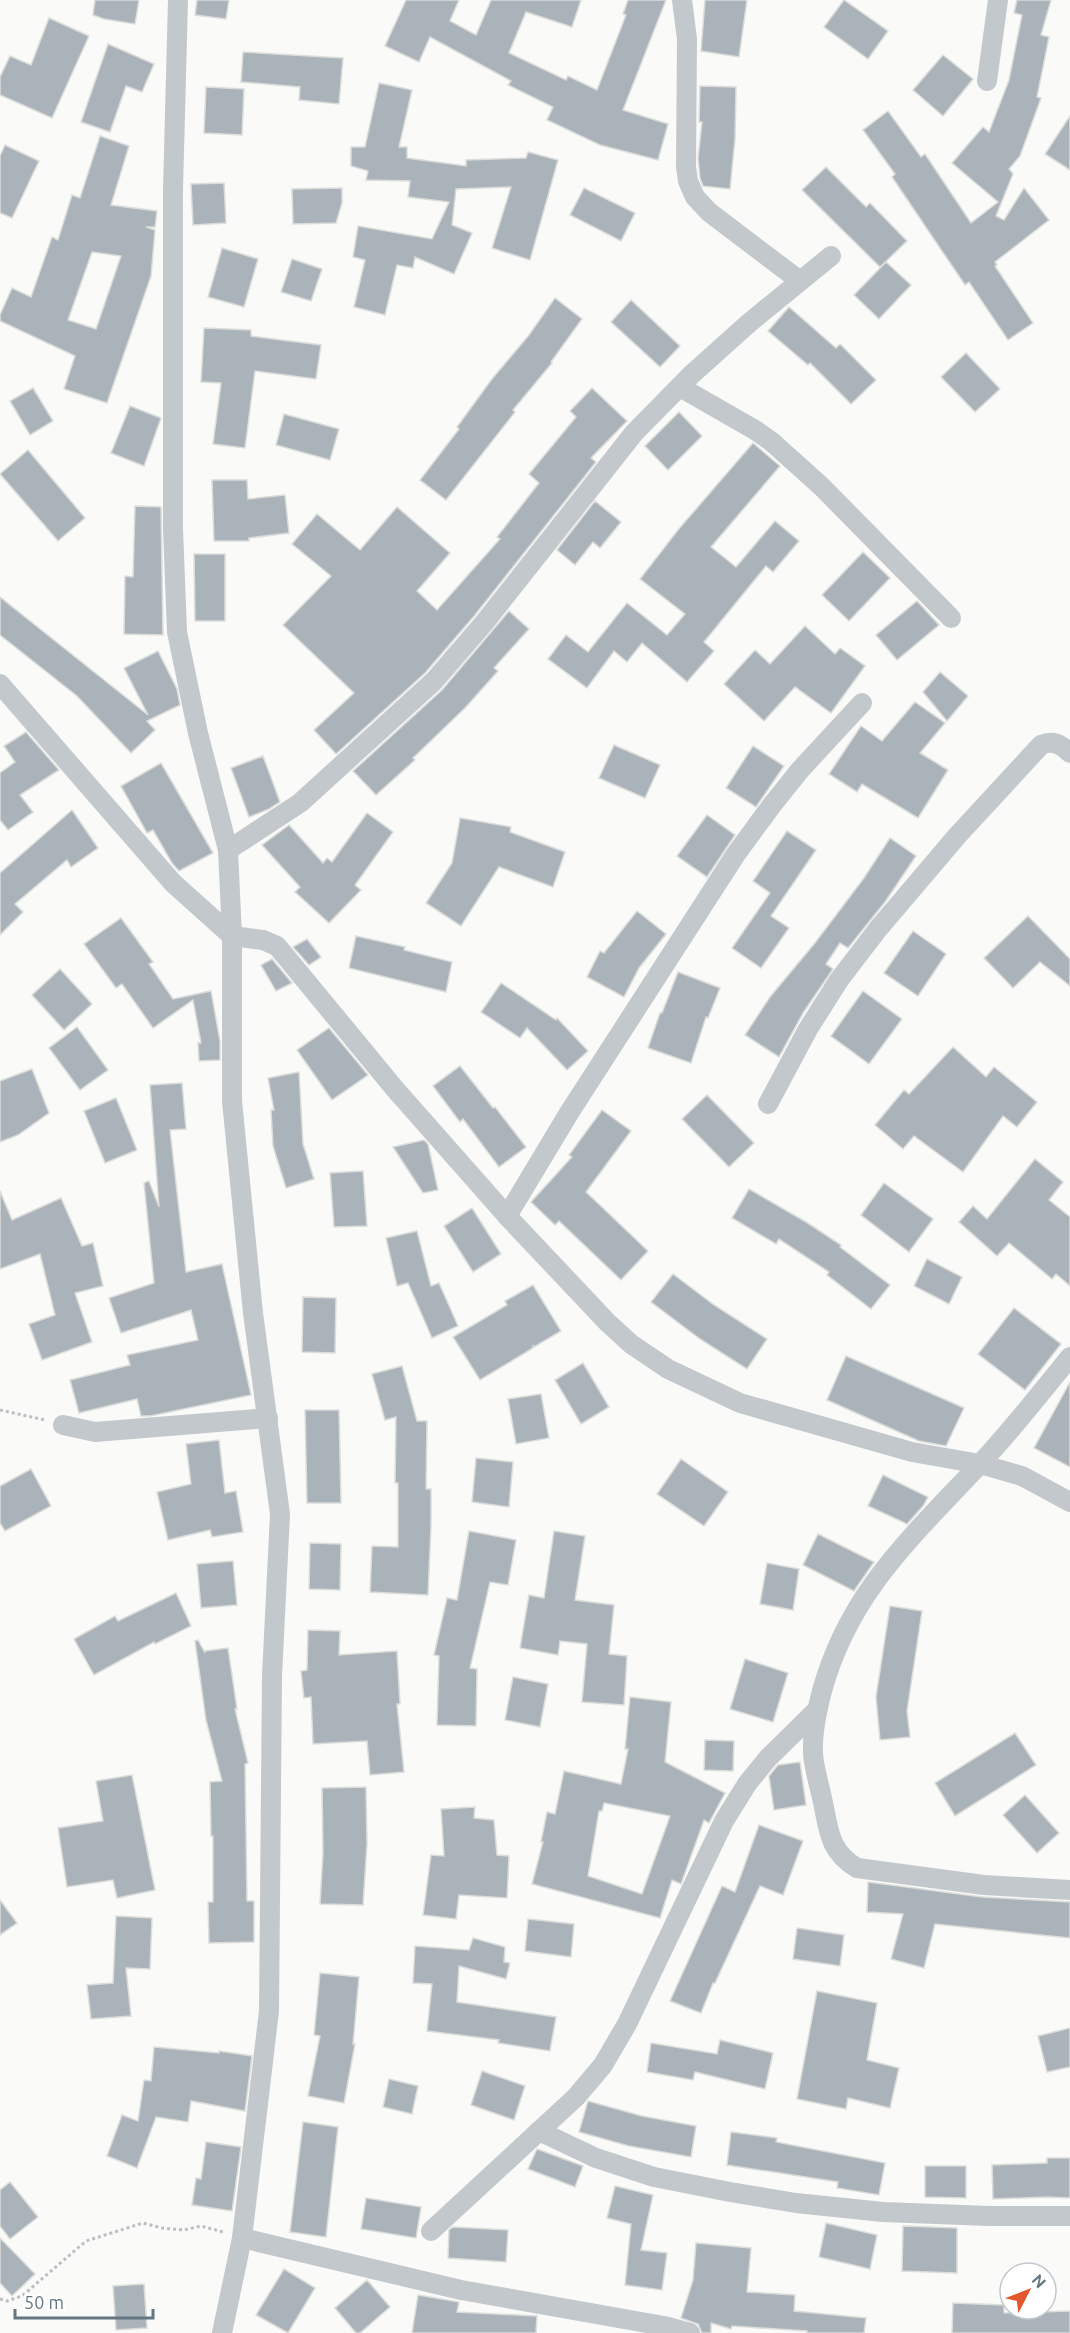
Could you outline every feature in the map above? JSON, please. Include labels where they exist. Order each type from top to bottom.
[{"type":"street","points":[[177,0],[173,189],[173,530],[177,632],[198,733],[228,850],[232,936],[232,1101],[253,1313],[280,1514],[272,1676],[269,2011],[243,2238],[222,2333]]},
{"type":"street","points":[[682,0],[687,39],[687,181],[695,197],[709,212],[800,281]]},
{"type":"street","points":[[987,81],[998,0]]},
{"type":"street","points":[[228,850],[300,803],[434,681],[484,623],[634,433],[749,322],[831,256]]},
{"type":"street","points":[[680,387],[772,442],[822,487],[951,618]]},
{"type":"street","points":[[0,684],[30,715],[153,862],[232,936],[263,940],[277,946],[395,1089],[507,1216],[607,1322],[631,1344],[668,1370],[740,1403],[912,1452],[980,1464],[1022,1476],[1070,1502]]},
{"type":"street","points":[[507,1216],[569,1113],[736,854],[800,770],[862,703]]},
{"type":"street","points":[[768,1104],[789,1061],[839,980],[878,929],[957,836],[1041,745],[1048,742],[1056,743],[1070,753]]},
{"type":"street","points":[[1070,1357],[980,1464],[895,1554],[845,1626],[816,1711],[813,1754],[833,1844],[843,1860],[857,1868],[984,1885],[1070,1890]]},
{"type":"street","points":[[63,1425],[95,1432],[268,1418]]},
{"type":"street","points":[[432,2231],[576,2097],[603,2065],[627,2024],[724,1821],[747,1784],[768,1758],[816,1711]]},
{"type":"street","points":[[539,2131],[596,2158],[654,2177],[741,2194],[883,2212],[1070,2216]]},
{"type":"street","points":[[243,2238],[461,2290],[664,2326],[690,2333]]},
{"type":"path","points":[[0,1410],[63,1425]]},
{"type":"path","points":[[0,2299],[7,2301],[22,2296],[86,2241],[143,2223],[184,2230],[201,2226],[243,2238]]},
{"type":"building","points":[[95,0],[139,0],[135,24],[93,15]]},
{"type":"building","points":[[197,0],[229,0],[226,19],[195,15]]},
{"type":"building","points":[[406,0],[459,0],[450,21],[476,35],[491,0],[581,0],[572,27],[526,12],[509,53],[566,80],[568,76],[597,90],[626,15],[623,14],[628,0],[666,0],[623,110],[668,124],[658,160],[600,145],[547,120],[553,107],[508,85],[511,81],[430,37],[419,62],[385,46]]},
{"type":"building","points":[[705,0],[747,0],[739,57],[701,51]]},
{"type":"building","points":[[844,0],[888,31],[868,59],[824,27]]},
{"type":"building","points":[[1017,0],[1051,0],[1041,35],[1049,37],[1037,97],[1041,98],[1020,156],[1009,169],[1013,174],[996,216],[1004,220],[1024,188],[1049,220],[995,262],[997,265],[995,266],[1033,323],[1008,340],[969,282],[965,285],[892,177],[895,174],[863,130],[888,111],[921,157],[925,154],[971,223],[998,202],[952,163],[983,127],[989,132],[1009,80],[1022,15],[1014,13]]},
{"type":"building","points":[[49,18],[89,36],[52,118],[0,95],[0,77],[10,56],[31,65]]},
{"type":"building","points":[[108,44],[154,64],[142,92],[126,86],[110,132],[81,122]]},
{"type":"building","points":[[243,52],[343,58],[339,104],[299,100],[300,87],[241,82]]},
{"type":"building","points":[[943,55],[973,79],[943,116],[913,90]]},
{"type":"building","points":[[379,83],[412,90],[399,147],[407,147],[407,158],[466,166],[466,160],[526,158],[528,152],[558,160],[530,260],[492,248],[511,187],[456,189],[452,225],[472,233],[454,274],[415,257],[413,268],[397,265],[385,315],[354,307],[365,260],[353,257],[358,226],[432,239],[449,202],[408,197],[410,181],[366,180],[368,171],[351,166],[351,147],[365,147]]},
{"type":"building","points":[[700,86],[736,87],[735,139],[730,189],[703,186],[700,178],[698,158],[702,122],[699,122]]},
{"type":"building","points":[[206,87],[244,89],[242,135],[204,133]]},
{"type":"building","points":[[1070,116],[1070,170],[1045,154]]},
{"type":"building","points":[[100,136],[129,146],[111,205],[157,211],[155,227],[146,227],[155,230],[151,276],[107,403],[64,389],[75,356],[0,321],[0,315],[12,288],[31,297],[52,237],[58,240],[72,195],[80,198]],"holes":[[[92,252],[121,256],[96,329],[68,320]]]},
{"type":"building","points":[[5,145],[39,161],[12,218],[0,213],[0,156]]},
{"type":"building","points":[[826,167],[866,207],[870,203],[907,241],[880,267],[802,190]]},
{"type":"building","points":[[224,183],[226,223],[193,225],[191,184]]},
{"type":"building","points":[[342,188],[342,203],[336,223],[293,224],[292,189]]},
{"type":"building","points":[[584,188],[635,213],[621,241],[570,215]]},
{"type":"building","points":[[222,248],[258,259],[244,307],[208,297]]},
{"type":"building","points":[[292,259],[322,269],[311,301],[281,292]]},
{"type":"building","points":[[886,262],[911,285],[879,319],[854,295]]},
{"type":"building","points":[[555,298],[582,319],[552,363],[513,410],[515,412],[446,500],[420,480],[459,429],[457,427],[492,379],[529,335]]},
{"type":"building","points":[[631,300],[680,346],[660,367],[611,322]]},
{"type":"building","points":[[789,307],[836,348],[840,344],[876,380],[851,404],[810,363],[808,365],[768,331]]},
{"type":"building","points":[[204,328],[251,330],[251,336],[321,345],[316,379],[255,371],[245,448],[213,444],[221,383],[201,382]]},
{"type":"building","points":[[966,353],[1000,389],[975,412],[941,377]]},
{"type":"building","points":[[33,388],[53,421],[30,435],[10,401]]},
{"type":"building","points":[[592,388],[627,421],[591,458],[596,462],[475,615],[425,673],[336,754],[314,730],[354,693],[283,625],[331,576],[292,544],[317,514],[360,550],[397,507],[450,553],[417,591],[437,610],[500,539],[497,537],[539,483],[529,474],[576,417],[570,411]]},
{"type":"building","points":[[130,406],[161,418],[144,466],[111,453]]},
{"type":"building","points":[[679,412],[702,436],[668,470],[645,446]]},
{"type":"building","points":[[284,414],[339,429],[330,460],[276,445]]},
{"type":"building","points":[[753,443],[780,466],[711,547],[736,567],[775,521],[799,541],[773,572],[766,566],[704,642],[714,651],[687,682],[642,643],[627,662],[614,651],[587,688],[548,659],[566,635],[588,652],[627,603],[667,635],[685,614],[640,579],[678,530]]},
{"type":"building","points":[[28,450],[85,518],[58,541],[0,474]]},
{"type":"building","points":[[212,480],[247,480],[248,499],[285,495],[289,533],[249,538],[249,541],[214,541]]},
{"type":"building","points":[[595,501],[621,522],[600,548],[593,542],[575,565],[557,550]]},
{"type":"building","points":[[135,506],[161,507],[163,635],[124,634],[125,576],[133,577]]},
{"type":"building","points":[[863,552],[890,578],[849,621],[822,595]]},
{"type":"building","points":[[194,554],[225,554],[225,621],[195,621]]},
{"type":"building","points":[[0,597],[148,715],[124,668],[158,651],[177,689],[180,705],[147,721],[155,730],[131,753],[77,696],[0,635]]},
{"type":"building","points":[[917,601],[939,625],[897,660],[876,635]]},
{"type":"building","points":[[509,611],[529,629],[494,668],[498,671],[465,708],[413,758],[415,760],[376,795],[353,771],[442,690]]},
{"type":"building","points":[[805,626],[835,654],[840,648],[865,666],[831,713],[795,687],[764,721],[724,684],[755,650],[770,664]]},
{"type":"building","points":[[940,672],[968,696],[947,721],[923,692]]},
{"type":"building","points":[[915,702],[945,723],[920,753],[948,770],[918,818],[862,784],[857,792],[829,774],[861,726],[882,741]]},
{"type":"building","points":[[26,732],[59,770],[20,795],[33,812],[8,830],[0,820],[0,773],[15,762],[4,746]]},
{"type":"building","points":[[614,745],[660,765],[645,798],[599,778]]},
{"type":"building","points":[[753,746],[784,766],[756,807],[726,788]]},
{"type":"building","points":[[263,756],[280,802],[249,817],[231,768]]},
{"type":"building","points":[[161,763],[213,853],[179,871],[153,830],[147,833],[121,786]]},
{"type":"building","points":[[72,810],[98,848],[71,867],[67,860],[15,904],[23,912],[0,935],[0,873]]},
{"type":"building","points":[[367,813],[393,832],[355,885],[361,890],[329,923],[295,892],[300,887],[262,845],[289,825],[323,863],[327,858],[332,862]]},
{"type":"building","points":[[707,815],[735,835],[707,877],[677,856]]},
{"type":"building","points":[[460,818],[511,827],[510,832],[565,852],[553,887],[499,867],[461,926],[426,903],[452,863]]},
{"type":"building","points":[[787,831],[816,850],[771,916],[789,928],[761,968],[732,948],[770,893],[753,881]]},
{"type":"building","points":[[890,838],[916,856],[885,902],[848,948],[840,943],[826,964],[833,969],[803,1013],[779,1057],[745,1035],[770,997],[815,943],[864,878]]},
{"type":"building","points":[[637,911],[666,934],[639,968],[624,997],[587,977],[600,951],[604,953]]},
{"type":"building","points":[[1028,916],[1070,959],[1070,986],[1040,962],[1013,988],[984,958]]},
{"type":"building","points":[[121,918],[153,962],[149,964],[173,999],[211,991],[220,1041],[220,1060],[199,1061],[198,1043],[201,1043],[193,1000],[153,1028],[122,984],[116,988],[84,944]]},
{"type":"building","points":[[913,931],[946,954],[918,996],[884,973]]},
{"type":"building","points":[[356,936],[405,947],[404,950],[452,962],[446,992],[349,968]]},
{"type":"building","points":[[307,939],[321,957],[309,965],[293,947]]},
{"type":"building","points":[[272,959],[292,983],[276,991],[261,965]]},
{"type":"building","points":[[60,969],[92,1004],[64,1030],[32,995]]},
{"type":"building","points":[[678,972],[720,988],[708,1018],[706,1017],[691,1063],[648,1048]]},
{"type":"building","points":[[501,983],[556,1020],[557,1018],[588,1051],[567,1070],[527,1028],[520,1038],[481,1012]]},
{"type":"building","points":[[863,991],[902,1019],[869,1064],[831,1036]]},
{"type":"building","points":[[77,1027],[108,1070],[80,1090],[49,1048]]},
{"type":"building","points":[[329,1028],[368,1075],[332,1100],[297,1050]]},
{"type":"building","points":[[953,1047],[986,1077],[994,1067],[1037,1102],[1017,1127],[1003,1116],[963,1172],[914,1136],[903,1149],[875,1125],[904,1090],[909,1094]]},
{"type":"building","points":[[460,1066],[526,1147],[499,1167],[463,1119],[460,1122],[433,1086]]},
{"type":"building","points":[[32,1069],[49,1113],[18,1135],[0,1142],[0,1081]]},
{"type":"building","points":[[299,1072],[303,1144],[314,1179],[286,1188],[273,1146],[271,1110],[274,1110],[268,1078]]},
{"type":"building","points":[[182,1083],[186,1129],[170,1130],[186,1272],[222,1264],[251,1395],[150,1416],[141,1416],[137,1399],[79,1413],[70,1380],[130,1365],[127,1355],[198,1340],[191,1310],[121,1333],[109,1298],[154,1283],[144,1183],[149,1181],[159,1207],[150,1085]]},
{"type":"building","points":[[707,1095],[754,1143],[729,1167],[682,1119]]},
{"type":"building","points":[[116,1098],[137,1150],[105,1163],[84,1111]]},
{"type":"building","points":[[602,1110],[631,1131],[586,1192],[648,1251],[621,1280],[559,1221],[555,1225],[531,1202],[572,1157],[569,1155]]},
{"type":"building","points":[[424,1140],[428,1144],[438,1190],[423,1193],[393,1147]]},
{"type":"building","points":[[1035,1159],[1063,1182],[1049,1200],[1070,1217],[1070,1286],[1056,1274],[1052,1279],[1009,1243],[997,1256],[959,1222],[973,1206],[987,1219]]},
{"type":"building","points":[[363,1171],[367,1226],[334,1227],[330,1173]]},
{"type":"building","points":[[884,1183],[933,1219],[909,1252],[861,1215]]},
{"type":"building","points":[[749,1189],[841,1245],[840,1247],[890,1285],[871,1309],[827,1275],[829,1272],[779,1239],[776,1244],[732,1218]]},
{"type":"building","points":[[0,1191],[12,1220],[61,1198],[82,1246],[93,1243],[103,1286],[75,1293],[92,1342],[42,1360],[29,1324],[55,1315],[40,1254],[0,1269]]},
{"type":"building","points":[[472,1208],[501,1254],[473,1272],[444,1226]]},
{"type":"building","points":[[417,1231],[431,1286],[439,1283],[458,1326],[432,1338],[408,1283],[397,1286],[386,1238]]},
{"type":"building","points":[[927,1259],[962,1277],[949,1304],[914,1286]]},
{"type":"building","points":[[673,1274],[714,1305],[767,1339],[747,1369],[700,1339],[651,1302]]},
{"type":"building","points":[[533,1285],[561,1331],[534,1347],[533,1345],[533,1348],[480,1380],[453,1337],[507,1305],[505,1301]]},
{"type":"building","points":[[303,1297],[336,1298],[335,1353],[302,1352]]},
{"type":"building","points":[[1014,1308],[1061,1344],[1025,1390],[978,1354]]},
{"type":"building","points":[[846,1356],[964,1408],[946,1446],[919,1441],[827,1400]]},
{"type":"building","points":[[583,1363],[609,1407],[581,1424],[555,1380]]},
{"type":"building","points":[[402,1366],[417,1421],[427,1421],[426,1489],[431,1489],[428,1595],[370,1592],[372,1546],[398,1547],[398,1483],[395,1483],[396,1417],[385,1420],[372,1374]]},
{"type":"building","points":[[1070,1382],[1070,1467],[1034,1448]]},
{"type":"building","points":[[541,1394],[549,1438],[516,1444],[508,1399]]},
{"type":"building","points":[[305,1410],[339,1410],[341,1503],[307,1503]]},
{"type":"building","points":[[219,1440],[225,1493],[236,1491],[243,1532],[212,1537],[210,1530],[168,1540],[157,1492],[191,1484],[186,1444]]},
{"type":"building","points":[[476,1458],[513,1462],[509,1507],[472,1502]]},
{"type":"building","points":[[681,1459],[728,1492],[704,1526],[657,1494]]},
{"type":"building","points":[[31,1469],[51,1506],[5,1531],[0,1523],[0,1486]]},
{"type":"building","points":[[883,1475],[928,1497],[907,1524],[868,1506]]},
{"type":"building","points":[[469,1531],[516,1540],[508,1585],[490,1582],[470,1668],[477,1669],[476,1726],[437,1725],[439,1656],[434,1655],[447,1598],[457,1600]]},
{"type":"building","points":[[554,1531],[585,1536],[575,1600],[614,1605],[609,1654],[627,1656],[624,1705],[582,1702],[587,1644],[560,1641],[558,1655],[520,1648],[529,1595],[544,1598]]},
{"type":"building","points":[[818,1534],[874,1562],[854,1591],[803,1565]]},
{"type":"building","points":[[310,1543],[341,1544],[340,1590],[309,1589]]},
{"type":"building","points":[[233,1561],[237,1605],[201,1608],[197,1564]]},
{"type":"building","points":[[767,1563],[799,1569],[793,1610],[760,1604]]},
{"type":"building","points":[[176,1593],[191,1626],[155,1644],[154,1642],[94,1675],[74,1639],[115,1616],[118,1621]]},
{"type":"building","points":[[890,1606],[922,1611],[907,1711],[910,1737],[880,1740],[876,1697]]},
{"type":"building","points":[[308,1630],[340,1631],[339,1655],[397,1651],[400,1704],[397,1704],[404,1772],[370,1775],[367,1741],[313,1744],[311,1697],[304,1698],[301,1671],[307,1670]]},
{"type":"building","points":[[198,1640],[205,1653],[205,1651],[228,1648],[237,1709],[235,1709],[248,1763],[245,1764],[247,1901],[254,1901],[254,1942],[209,1943],[208,1902],[213,1902],[210,1782],[222,1781],[206,1720],[195,1641]]},
{"type":"building","points":[[745,1659],[788,1673],[773,1722],[730,1709]]},
{"type":"building","points":[[513,1677],[548,1684],[540,1727],[505,1720]]},
{"type":"building","points":[[630,1697],[671,1702],[665,1762],[725,1793],[709,1823],[704,1820],[681,1884],[672,1880],[660,1918],[532,1884],[543,1842],[541,1842],[547,1812],[555,1814],[564,1771],[621,1784],[628,1749],[625,1749]],"holes":[[[604,1803],[670,1816],[642,1894],[588,1876],[599,1811],[602,1811]]]},
{"type":"building","points":[[1015,1733],[1036,1765],[955,1816],[935,1783]]},
{"type":"building","points":[[705,1740],[734,1741],[733,1771],[704,1770]]},
{"type":"building","points":[[800,1762],[806,1805],[774,1810],[769,1776],[778,1765]]},
{"type":"building","points":[[132,1775],[155,1890],[117,1898],[113,1880],[67,1887],[58,1828],[103,1821],[96,1781]]},
{"type":"building","points":[[366,1787],[367,1844],[363,1905],[320,1904],[323,1852],[322,1788]]},
{"type":"building","points":[[1025,1795],[1059,1833],[1037,1853],[1003,1815]]},
{"type":"building","points":[[475,1807],[474,1818],[494,1820],[497,1855],[509,1856],[507,1898],[459,1895],[456,1919],[423,1915],[431,1855],[444,1856],[441,1809]]},
{"type":"building","points":[[759,1825],[803,1841],[783,1895],[760,1886],[701,2013],[670,2001],[722,1886],[735,1892]]},
{"type":"building","points":[[868,1882],[982,1897],[1070,1902],[1070,1938],[935,1924],[924,1968],[891,1959],[903,1914],[867,1912]]},
{"type":"building","points":[[0,1900],[17,1923],[0,1935]]},
{"type":"building","points":[[116,1916],[152,1918],[150,1969],[126,1968],[131,2016],[91,2019],[87,1985],[113,1983]]},
{"type":"building","points":[[528,1919],[574,1924],[571,1957],[525,1951]]},
{"type":"building","points":[[797,1928],[844,1935],[840,1966],[793,1959]]},
{"type":"building","points":[[473,1938],[505,1947],[504,1962],[510,1963],[506,1979],[459,1966],[457,2002],[556,2017],[550,2051],[498,2043],[499,2040],[427,2031],[432,1984],[413,1983],[415,1946],[469,1950]]},
{"type":"building","points":[[320,1973],[359,1977],[353,2044],[355,2044],[344,2103],[308,2096],[320,2036],[314,2035]]},
{"type":"building","points":[[817,1991],[877,2003],[867,2060],[899,2068],[890,2108],[848,2098],[846,2109],[797,2099]]},
{"type":"building","points":[[1070,2028],[1070,2067],[1047,2072],[1038,2036]]},
{"type":"building","points":[[720,2040],[773,2053],[765,2089],[695,2072],[693,2080],[647,2072],[651,2043],[717,2054]]},
{"type":"building","points":[[154,2047],[219,2053],[219,2051],[252,2056],[245,2111],[191,2101],[188,2122],[156,2117],[137,2168],[107,2156],[122,2115],[138,2121],[144,2080],[151,2081]]},
{"type":"building","points":[[482,2071],[525,2086],[514,2120],[471,2105]]},
{"type":"building","points":[[389,2079],[418,2086],[412,2114],[383,2107]]},
{"type":"building","points":[[588,2101],[642,2116],[696,2126],[691,2157],[629,2146],[579,2132]]},
{"type":"building","points":[[303,2122],[338,2127],[326,2237],[290,2232]]},
{"type":"building","points":[[731,2132],[777,2138],[776,2142],[885,2163],[879,2195],[837,2188],[838,2182],[727,2165]]},
{"type":"building","points":[[206,2142],[241,2147],[232,2211],[192,2205],[196,2178],[201,2179]]},
{"type":"building","points":[[537,2149],[583,2166],[575,2187],[528,2169]]},
{"type":"building","points":[[1047,2158],[1070,2158],[1070,2198],[993,2199],[992,2165],[1047,2163]]},
{"type":"building","points":[[925,2166],[966,2166],[966,2198],[925,2197]]},
{"type":"building","points":[[10,2182],[38,2217],[10,2239],[0,2226],[0,2190]]},
{"type":"building","points":[[615,2186],[653,2195],[641,2250],[667,2253],[662,2290],[625,2285],[631,2224],[607,2218]]},
{"type":"building","points":[[366,2198],[421,2207],[416,2238],[361,2229]]},
{"type":"building","points":[[826,2223],[877,2235],[870,2269],[819,2257]]},
{"type":"building","points":[[903,2226],[957,2228],[957,2273],[902,2271]]},
{"type":"building","points":[[453,2227],[508,2230],[506,2262],[448,2258],[449,2230]]},
{"type":"building","points":[[0,2238],[35,2274],[12,2296],[0,2283]]},
{"type":"building","points":[[696,2243],[751,2248],[747,2292],[795,2295],[794,2311],[866,2318],[864,2333],[807,2333],[807,2331],[732,2326],[731,2329],[711,2323],[711,2333],[702,2333],[698,2324],[681,2318],[693,2280]]},
{"type":"building","points":[[284,2269],[315,2288],[288,2333],[256,2315]]},
{"type":"building","points":[[367,2280],[390,2307],[360,2333],[356,2333],[335,2308]]},
{"type":"building","points":[[144,2284],[147,2328],[116,2330],[113,2286]]},
{"type":"building","points":[[418,2295],[459,2302],[457,2312],[537,2316],[536,2333],[412,2333]]},
{"type":"building","points":[[953,2303],[998,2305],[998,2321],[1058,2321],[1058,2311],[1070,2311],[1070,2333],[952,2333]]}]
